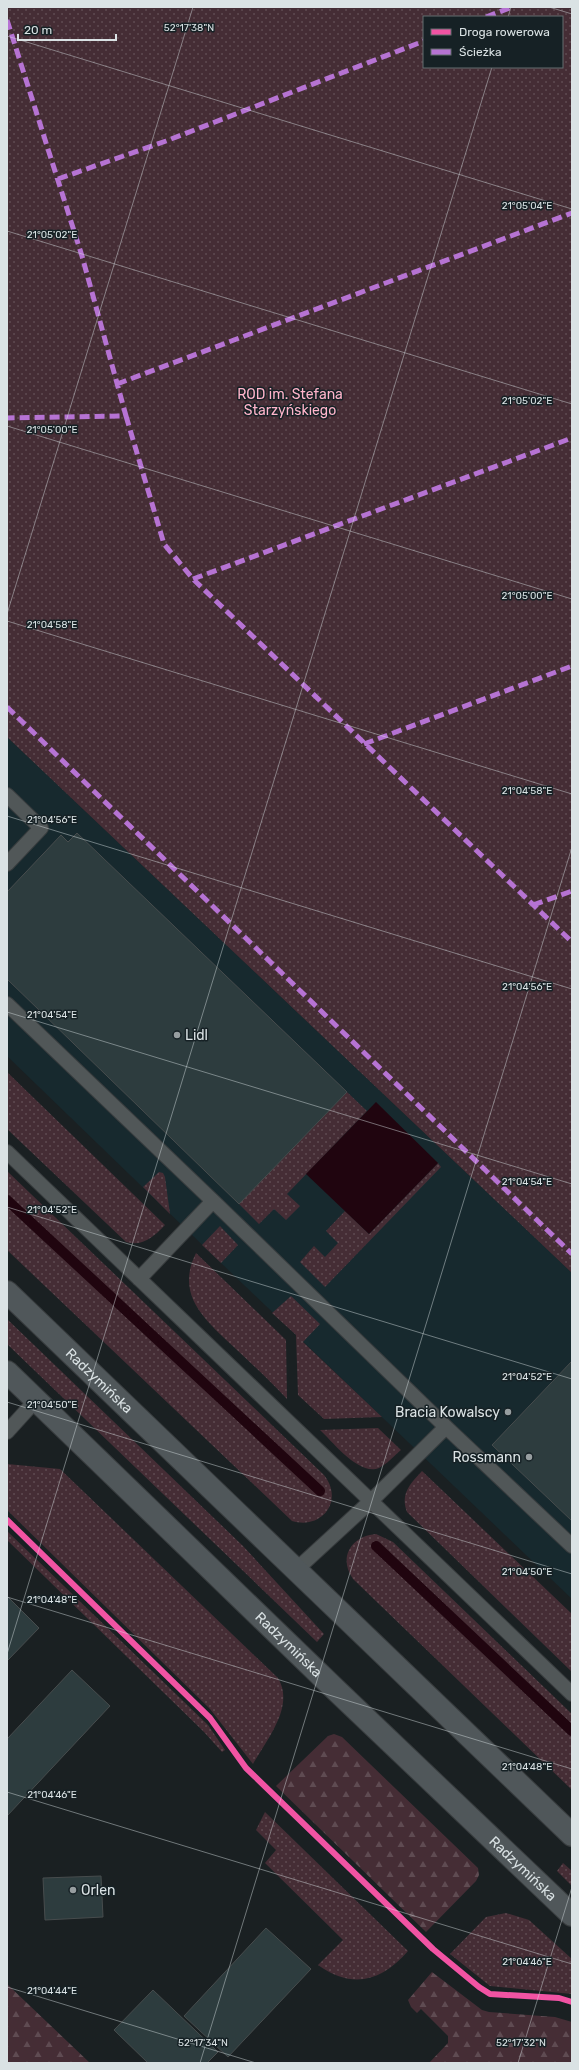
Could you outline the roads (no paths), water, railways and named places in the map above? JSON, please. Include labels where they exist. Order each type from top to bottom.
[{"type":"main road","name":"Radzymińska","points":[[7,1292],[572,1835]]},
{"type":"main road","name":"Radzymińska","points":[[7,1372],[337,1691],[572,1914]]},
{"type":"lane","points":[[7,795],[41,828],[7,864]]},
{"type":"lane","points":[[7,1004],[446,1427],[572,1546]]},
{"type":"lane","points":[[7,1152],[572,1694]]},
{"type":"lane","points":[[139,1279],[213,1201]]},
{"type":"lane","points":[[7,1432],[36,1400]]},
{"type":"lane","points":[[297,1570],[371,1501],[446,1427]]},
{"type":"waterway","points":[[7,1200],[320,1491]]},
{"type":"waterway","points":[[376,1546],[572,1731]]},
{"type":"place","name":"Lidl","points":[[177,1035]]},
{"type":"place","name":"Bracia Kowalscy","points":[[508,1412]]},
{"type":"place","name":"Rossmann","points":[[529,1457]]},
{"type":"place","name":"Orlen","points":[[73,1890]]},
{"type":"park label","name":"ROD im. Stefana Starzyńskiego","points":[[290,402]]}]
